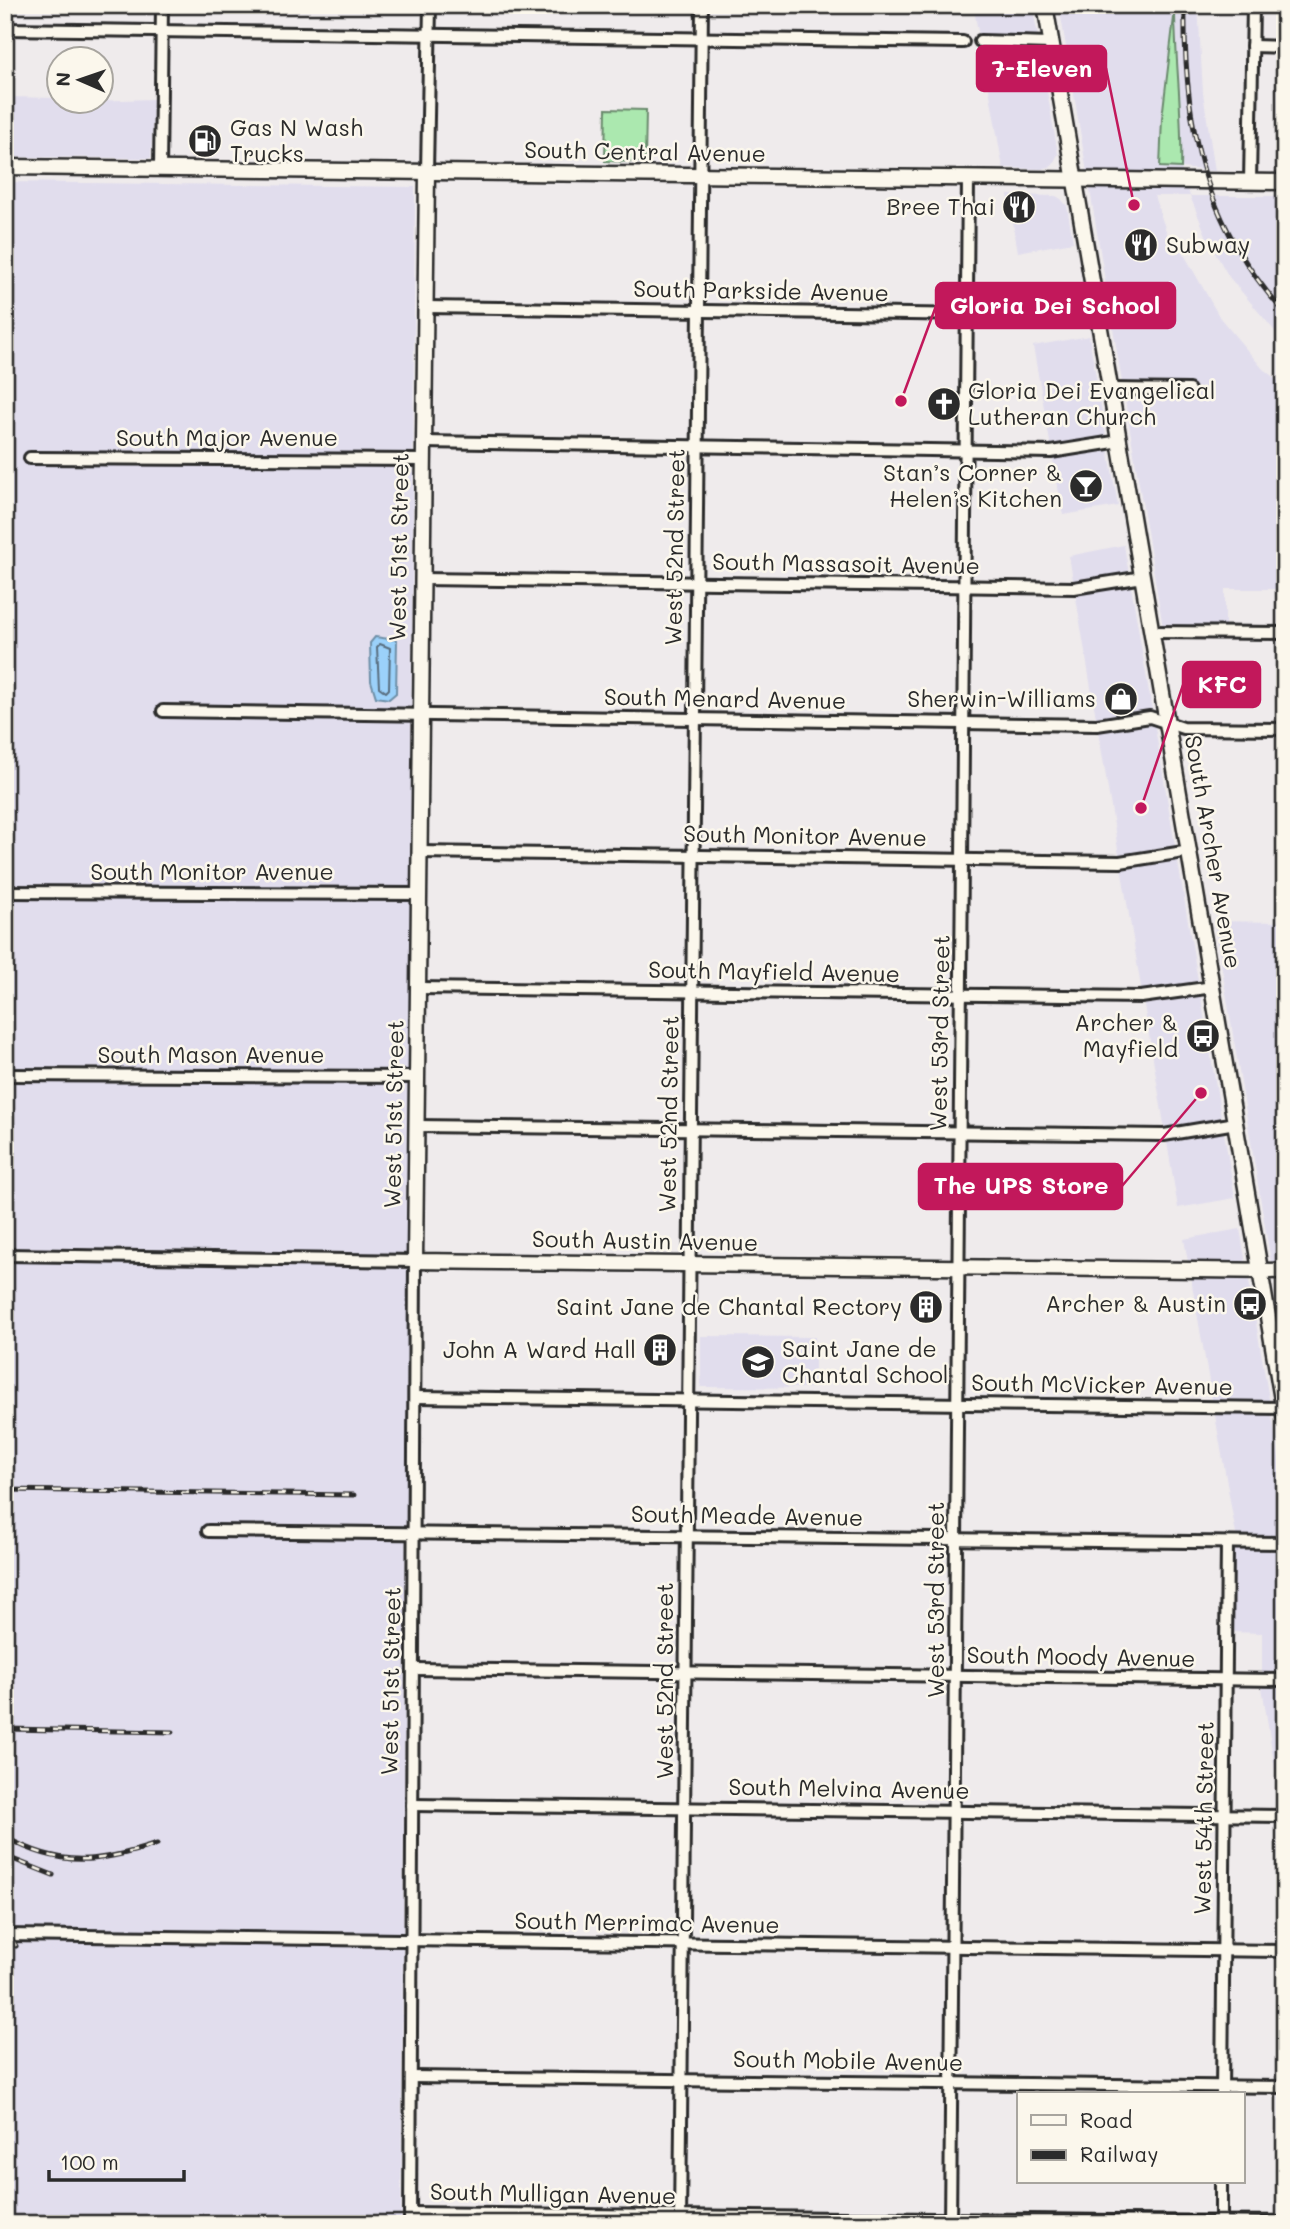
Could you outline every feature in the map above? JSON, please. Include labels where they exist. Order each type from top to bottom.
[{"type":"main road","name":"South Archer Avenue","points":[[1045,5],[1284,1411]]},
{"type":"main road","name":"South Central Avenue","points":[[5,167],[1285,182]]},
{"type":"main road","name":"West 51st Street","points":[[415,1261],[427,172]]},
{"type":"main road","name":"South Austin Avenue","points":[[415,1261],[1285,1271]]},
{"type":"street","points":[[160,169],[162,5]]},
{"type":"street","name":"West 51st Street","points":[[427,172],[430,5]]},
{"type":"street","name":"West 52nd Street","points":[[680,2220],[702,5]]},
{"type":"street","points":[[1250,182],[1253,5]]},
{"type":"street","points":[[5,29],[963,42]]},
{"type":"street","points":[[980,41],[1051,43]]},
{"type":"street","points":[[1252,46],[1285,47]]},
{"type":"street","name":"West 53rd Street","points":[[950,2222],[968,179]]},
{"type":"street","name":"South Parkside Avenue","points":[[425,307],[967,316],[1028,315],[1096,303]]},
{"type":"street","points":[[1111,389],[1189,390]]},
{"type":"street","points":[[423,443],[1051,452],[1120,441]]},
{"type":"street","name":"South Major Avenue","points":[[30,458],[423,460]]},
{"type":"street","name":"South Massasoit Avenue","points":[[422,579],[1074,589],[1143,577]]},
{"type":"street","points":[[1153,632],[1285,633]]},
{"type":"street","name":"South Menard Avenue","points":[[163,712],[1097,725],[1150,717],[1183,729],[1285,729]]},
{"type":"street","name":"South Monitor Avenue","points":[[419,852],[1120,862],[1190,851]]},
{"type":"street","name":"South Monitor Avenue","points":[[5,892],[419,894]]},
{"type":"street","name":"South Mayfield Avenue","points":[[418,988],[1141,997],[1213,987]]},
{"type":"street","name":"South Mason Avenue","points":[[5,1075],[417,1077]]},
{"type":"street","points":[[416,1126],[690,1127],[1164,1135],[1236,1123]]},
{"type":"street","name":"South Austin Avenue","points":[[5,1255],[415,1261]]},
{"type":"street","name":"West 51st Street","points":[[410,2218],[415,1261]]},
{"type":"street","name":"South McVicker Avenue","points":[[415,1397],[1284,1411]]},
{"type":"street","name":"South Meade Avenue","points":[[208,1531],[1285,1543]]},
{"type":"street","name":"West 54th Street","points":[[1222,2090],[1227,1543]]},
{"type":"street","name":"South Moody Avenue","points":[[414,1669],[1285,1680]]},
{"type":"street","name":"South Melvina Avenue","points":[[412,1805],[1285,1816]]},
{"type":"street","name":"South Merrimac Avenue","points":[[7,1936],[1285,1951]]},
{"type":"street","name":"South Mobile Avenue","points":[[411,2077],[952,2083],[1222,2090],[1285,2087]]},
{"type":"street","points":[[1221,2184],[1221,2223]]},
{"type":"street","name":"South Mulligan Avenue","points":[[410,2218],[1285,2223]]},
{"type":"shaded area","points":[[1002,5],[1032,5],[1038,37],[979,36],[974,10]]},
{"type":"shaded area","points":[[1059,5],[1198,5],[1203,93],[1215,171],[1181,168],[1190,196],[1154,196],[1172,248],[1181,249],[1220,318],[1263,369],[1285,386],[1285,589],[1225,589],[1225,628],[1163,627]]},
{"type":"shaded area","points":[[982,49],[1040,51],[1058,154],[1052,166],[1042,169],[1003,168]]},
{"type":"shaded area","points":[[5,97],[46,98],[46,116],[116,116],[116,100],[153,99],[151,158],[5,157]]},
{"type":"shaded area","points":[[5,182],[415,187],[401,2224],[5,2224]]},
{"type":"shaded area","points":[[1008,195],[1056,196],[1061,199],[1067,206],[1073,242],[1018,252]]},
{"type":"shaded area","points":[[1190,196],[1285,196],[1285,343],[1229,277],[1208,240]]},
{"type":"shaded area","points":[[1089,336],[1118,506],[1063,515],[1033,346]]},
{"type":"shaded area","points":[[1124,545],[1235,1198],[1178,1208],[1069,556]]},
{"type":"shaded area","points":[[1214,921],[1285,922],[1285,1263],[1271,1262]]},
{"type":"shaded area","points":[[1240,1229],[1285,1493],[1285,1770],[1275,1770],[1262,1687],[1262,1633],[1229,1632],[1230,1540],[1237,1540],[1184,1239]]},
{"type":"shaded area","name":"Saint Jane de Chantal School","points":[[701,1336],[815,1337],[815,1388],[701,1387]]},
{"type":"green space","points":[[1175,9],[1181,168],[1160,167],[1162,118]]},
{"type":"green space","points":[[606,109],[646,110],[645,162],[605,161]]},
{"type":"water","points":[[375,637],[397,640],[396,693],[389,699],[376,697],[371,681],[370,643]]},
{"type":"railway","points":[[1185,5],[1188,90],[1194,131],[1204,170],[1234,244],[1257,279],[1285,313]]},
{"type":"railway","points":[[5,1490],[354,1495]]},
{"type":"railway","points":[[5,1729],[173,1732]]},
{"type":"railway","points":[[5,1837],[44,1854],[80,1859],[117,1855],[157,1844]]},
{"type":"railway","points":[[5,1856],[53,1875]]},
{"type":"railway","points":[[5,1928],[16,1946]]},
{"type":"place","name":"Gas N Wash Trucks","points":[[205,141]]},
{"type":"place","name":"7-Eleven","points":[[1134,205]]},
{"type":"place","name":"Bree Thai","points":[[1019,207]]},
{"type":"place","name":"Subway","points":[[1141,245]]},
{"type":"place","name":"Gloria Dei School","points":[[901,401]]},
{"type":"place","name":"Gloria Dei Evangelical Lutheran Church","points":[[944,404]]},
{"type":"place","name":"Stan’s Corner & Helen’s Kitchen","points":[[1086,486]]},
{"type":"place","name":"Sherwin-Williams","points":[[1121,699]]},
{"type":"place","name":"KFC","points":[[1141,808]]},
{"type":"place","name":"Archer & Mayfield","points":[[1203,1036]]},
{"type":"place","name":"The UPS Store","points":[[1201,1093]]},
{"type":"place","name":"Archer & Austin","points":[[1250,1304]]},
{"type":"place","name":"Saint Jane de Chantal Rectory","points":[[926,1307]]},
{"type":"place","name":"John A Ward Hall","points":[[660,1350]]},
{"type":"place","name":"Saint Jane de Chantal School","points":[[758,1362]]}]
